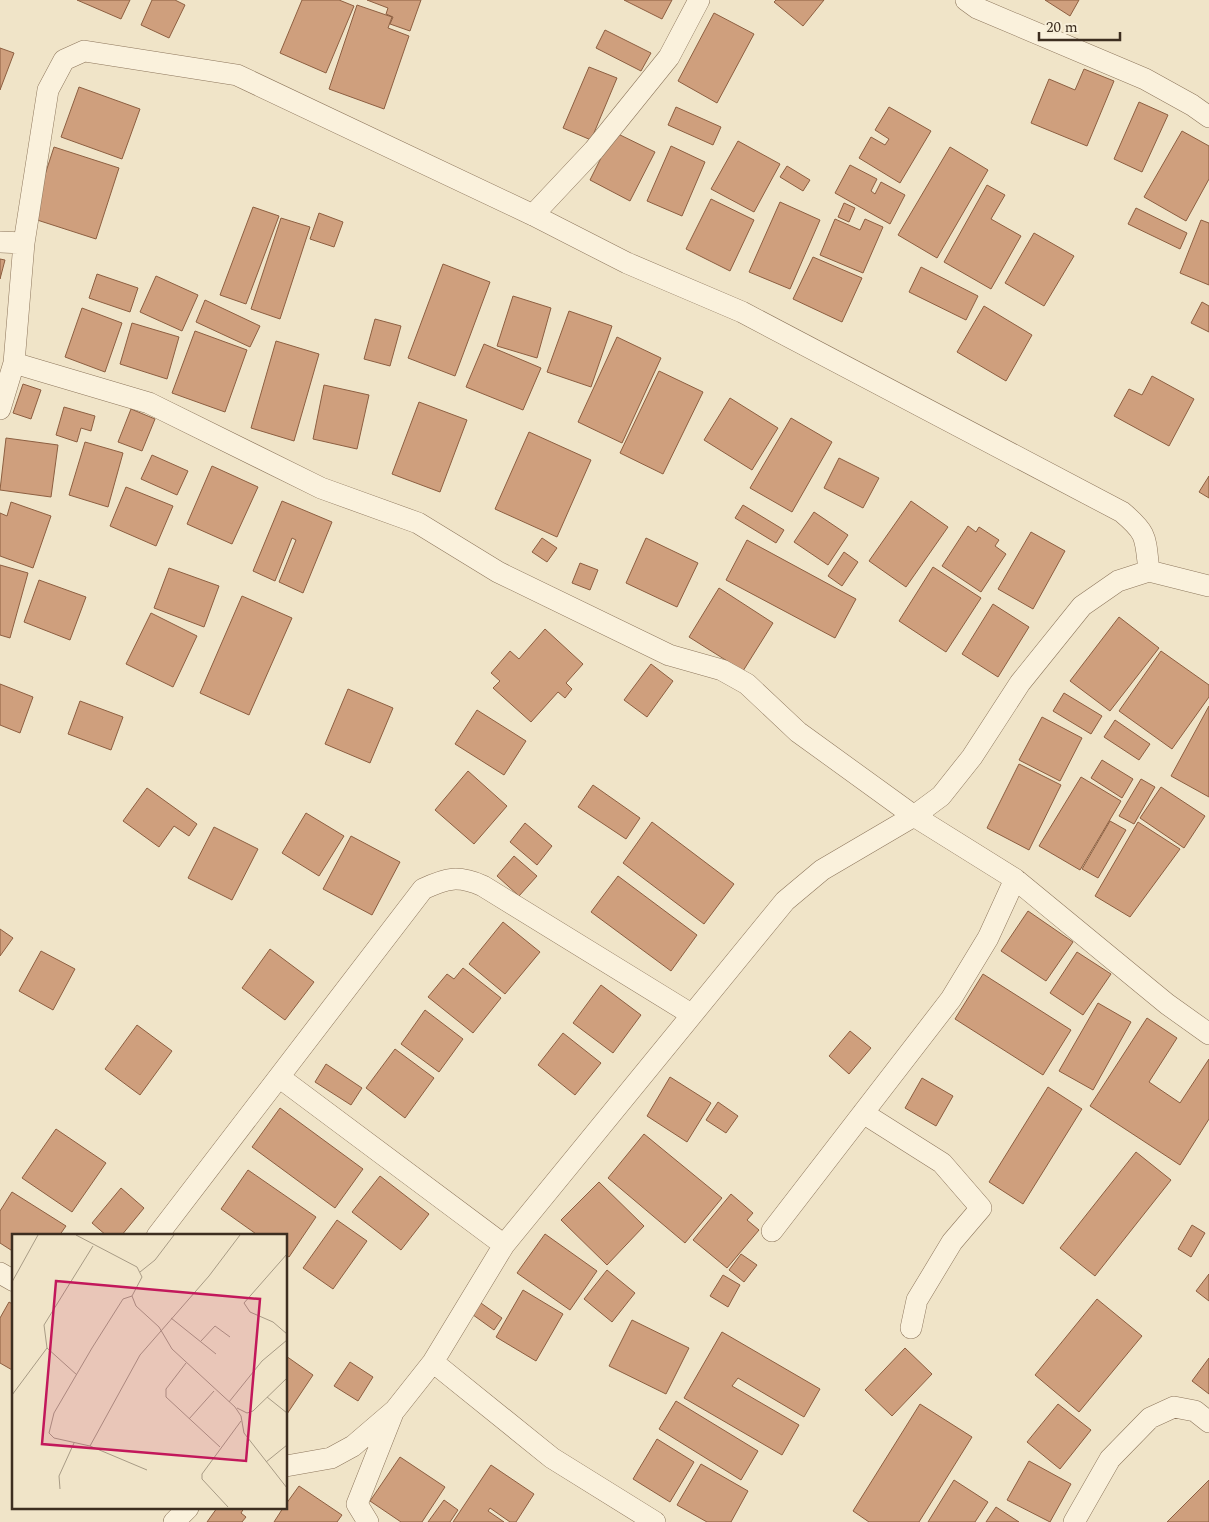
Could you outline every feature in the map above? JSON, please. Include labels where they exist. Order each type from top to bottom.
[{"type":"street","points":[[533,216],[594,150],[669,57],[699,0]]},
{"type":"street","points":[[966,0],[976,8],[1145,79],[1192,105],[1209,118]]},
{"type":"street","points":[[0,409],[14,363],[24,243],[48,90],[64,60],[84,51],[238,75],[627,263],[742,312],[1122,512],[1140,527],[1146,540],[1149,571]]},
{"type":"street","points":[[0,242],[24,243]]},
{"type":"street","points":[[14,363],[149,403],[321,488],[418,523],[498,572],[669,655],[722,670],[747,684],[798,732],[914,816],[1015,879],[1167,1004],[1209,1034]]},
{"type":"street","points":[[289,1463],[331,1458],[353,1446],[395,1410],[433,1362],[504,1245],[785,901],[822,870],[914,816],[941,796],[972,757],[1020,683],[1082,606],[1118,581],[1149,571],[1209,586]]},
{"type":"street","points":[[159,1234],[423,889],[443,880],[465,878],[483,886],[691,1014]]},
{"type":"street","points":[[772,1230],[951,999],[988,938],[1015,879]]},
{"type":"street","points":[[279,1077],[504,1245]]},
{"type":"street","points":[[863,1113],[942,1163],[981,1208],[952,1242],[917,1300],[911,1328]]},
{"type":"street","points":[[0,1273],[12,1280]]},
{"type":"street","points":[[433,1362],[552,1458],[655,1522]]},
{"type":"street","points":[[1074,1522],[1110,1459],[1150,1418],[1174,1407],[1195,1411],[1209,1422]]},
{"type":"street","points":[[368,1522],[357,1504],[395,1410]]},
{"type":"street","points":[[174,1522],[186,1510]]},
{"type":"building","points":[[77,0],[130,0],[121,19]]},
{"type":"building","points":[[152,0],[175,0],[185,5],[169,38],[141,25]]},
{"type":"building","points":[[302,0],[339,0],[354,6],[326,73],[280,53]]},
{"type":"building","points":[[367,0],[421,0],[410,31],[390,24],[393,17],[386,14],[388,8]]},
{"type":"building","points":[[624,0],[672,0],[662,19]]},
{"type":"building","points":[[776,0],[824,0],[803,26],[774,2]]},
{"type":"building","points":[[1045,0],[1079,0],[1070,16]]},
{"type":"building","points":[[357,5],[392,17],[388,28],[409,36],[384,109],[329,89]]},
{"type":"building","points":[[714,13],[754,34],[717,103],[678,81]]},
{"type":"building","points":[[605,30],[651,53],[641,71],[596,48]]},
{"type":"building","points":[[0,48],[14,53],[0,90]]},
{"type":"building","points":[[589,67],[617,78],[591,140],[563,128]]},
{"type":"building","points":[[1084,69],[1114,81],[1087,146],[1031,123],[1049,79],[1075,90]]},
{"type":"building","points":[[79,87],[140,109],[122,159],[61,137]]},
{"type":"building","points":[[1139,102],[1168,115],[1142,172],[1114,159]]},
{"type":"building","points":[[676,107],[721,127],[713,145],[668,125]]},
{"type":"building","points":[[889,107],[931,131],[900,183],[859,158],[871,137],[885,145],[889,139],[875,130]]},
{"type":"building","points":[[1182,131],[1209,146],[1209,179],[1186,221],[1144,197]]},
{"type":"building","points":[[614,132],[655,152],[630,201],[590,180]]},
{"type":"building","points":[[738,141],[780,164],[754,212],[711,189]]},
{"type":"building","points":[[671,146],[705,162],[682,216],[647,201]]},
{"type":"building","points":[[54,147],[119,168],[96,239],[31,218]]},
{"type":"building","points":[[950,147],[988,170],[937,258],[898,235]]},
{"type":"building","points":[[850,165],[877,179],[871,191],[875,194],[881,182],[905,195],[890,224],[835,193]]},
{"type":"building","points":[[787,166],[810,180],[803,191],[780,177]]},
{"type":"building","points":[[987,185],[1005,195],[991,219],[1021,236],[991,289],[944,262]]},
{"type":"building","points":[[711,199],[754,220],[730,271],[686,249]]},
{"type":"building","points":[[780,202],[820,220],[790,289],[749,272]]},
{"type":"building","points":[[844,203],[855,208],[849,222],[838,217]]},
{"type":"building","points":[[253,207],[279,216],[246,304],[220,295]]},
{"type":"building","points":[[1136,208],[1187,233],[1180,249],[1128,224]]},
{"type":"building","points":[[319,213],[343,222],[334,247],[310,239]]},
{"type":"building","points":[[281,218],[310,227],[280,319],[251,309]]},
{"type":"building","points":[[835,219],[860,230],[865,219],[883,227],[863,273],[820,255]]},
{"type":"building","points":[[1201,220],[1209,223],[1209,285],[1180,273]]},
{"type":"building","points":[[1034,233],[1074,256],[1044,306],[1005,283]]},
{"type":"building","points":[[813,257],[862,278],[842,322],[793,299]]},
{"type":"building","points":[[0,259],[5,260],[0,279]]},
{"type":"building","points":[[443,264],[490,282],[455,376],[408,358]]},
{"type":"building","points":[[921,267],[978,296],[966,320],[909,292]]},
{"type":"building","points":[[97,274],[138,288],[130,312],[89,298]]},
{"type":"building","points":[[156,276],[198,295],[182,331],[140,312]]},
{"type":"building","points":[[513,296],[551,308],[537,358],[497,346]]},
{"type":"building","points":[[205,300],[260,326],[250,347],[196,322]]},
{"type":"building","points":[[1202,302],[1209,306],[1209,332],[1191,323]]},
{"type":"building","points":[[984,306],[1032,335],[1006,381],[957,352]]},
{"type":"building","points":[[82,308],[122,323],[105,372],[65,357]]},
{"type":"building","points":[[569,311],[612,326],[591,387],[547,372]]},
{"type":"building","points":[[375,319],[401,326],[390,366],[364,359]]},
{"type":"building","points":[[132,323],[179,337],[167,379],[120,364]]},
{"type":"building","points":[[195,331],[247,350],[225,412],[172,393]]},
{"type":"building","points":[[617,337],[661,358],[622,443],[578,422]]},
{"type":"building","points":[[276,341],[319,354],[294,441],[251,428]]},
{"type":"building","points":[[484,344],[541,368],[523,410],[466,387]]},
{"type":"building","points":[[659,371],[703,392],[663,474],[620,453]]},
{"type":"building","points":[[1152,376],[1194,399],[1169,446],[1114,416],[1129,389],[1142,395]]},
{"type":"building","points":[[23,384],[41,390],[31,419],[13,413]]},
{"type":"building","points":[[324,385],[369,395],[357,449],[313,439]]},
{"type":"building","points":[[730,398],[778,428],[752,470],[704,440]]},
{"type":"building","points":[[419,402],[467,420],[440,492],[392,474]]},
{"type":"building","points":[[64,407],[95,416],[91,431],[81,428],[77,442],[56,435]]},
{"type":"building","points":[[131,409],[155,419],[142,451],[118,442]]},
{"type":"building","points":[[791,418],[832,442],[792,512],[750,488]]},
{"type":"building","points":[[529,432],[591,460],[557,537],[495,509]]},
{"type":"building","points":[[6,438],[58,445],[51,497],[0,490]]},
{"type":"building","points":[[85,442],[123,453],[108,507],[69,495]]},
{"type":"building","points":[[152,455],[188,471],[177,495],[141,479]]},
{"type":"building","points":[[839,458],[879,478],[863,508],[824,488]]},
{"type":"building","points":[[212,466],[258,487],[232,544],[187,524]]},
{"type":"building","points":[[1209,476],[1209,498],[1199,492]]},
{"type":"building","points":[[126,487],[173,506],[156,546],[110,526]]},
{"type":"building","points":[[282,501],[332,522],[303,593],[279,582],[296,540],[292,538],[275,581],[253,571]]},
{"type":"building","points":[[911,501],[948,527],[906,587],[869,561]]},
{"type":"building","points":[[11,502],[51,516],[33,568],[0,556],[0,513],[7,516]]},
{"type":"building","points":[[743,505],[784,530],[776,543],[735,518]]},
{"type":"building","points":[[814,512],[848,535],[828,565],[794,542]]},
{"type":"building","points":[[968,526],[976,532],[979,527],[999,540],[995,546],[1006,554],[981,592],[942,566]]},
{"type":"building","points":[[1031,532],[1065,551],[1033,609],[998,589]]},
{"type":"building","points":[[542,538],[557,548],[547,562],[532,552]]},
{"type":"building","points":[[646,538],[698,563],[677,607],[626,583]]},
{"type":"building","points":[[747,540],[856,599],[835,638],[726,580]]},
{"type":"building","points":[[844,552],[858,562],[842,586],[828,576]]},
{"type":"building","points":[[580,563],[598,570],[590,590],[572,583]]},
{"type":"building","points":[[0,565],[28,573],[10,638],[0,635]]},
{"type":"building","points":[[933,567],[981,598],[946,652],[899,621]]},
{"type":"building","points":[[169,568],[219,586],[204,627],[154,608]]},
{"type":"building","points":[[39,580],[86,597],[70,640],[24,622]]},
{"type":"building","points":[[719,588],[773,623],[743,671],[689,637]]},
{"type":"building","points":[[242,596],[292,618],[249,715],[200,693]]},
{"type":"building","points":[[993,604],[1029,627],[998,677],[962,654]]},
{"type":"building","points":[[151,613],[197,636],[173,687],[126,664]]},
{"type":"building","points":[[1119,617],[1159,648],[1110,711],[1070,681]]},
{"type":"building","points":[[545,629],[583,664],[566,683],[572,689],[565,698],[558,692],[531,722],[493,688],[500,681],[491,673],[510,651],[519,659]]},
{"type":"building","points":[[1161,651],[1209,685],[1209,697],[1172,749],[1119,711]]},
{"type":"building","points":[[651,664],[673,681],[647,717],[624,700]]},
{"type":"building","points":[[0,684],[33,697],[20,733],[0,725]]},
{"type":"building","points":[[348,689],[393,708],[370,763],[325,744]]},
{"type":"building","points":[[1064,693],[1102,716],[1091,734],[1053,711]]},
{"type":"building","points":[[80,701],[123,717],[111,750],[68,734]]},
{"type":"building","points":[[1209,706],[1209,797],[1171,776]]},
{"type":"building","points":[[477,710],[526,741],[504,775],[455,744]]},
{"type":"building","points":[[1042,717],[1082,738],[1060,781],[1019,760]]},
{"type":"building","points":[[1115,720],[1150,744],[1139,760],[1104,737]]},
{"type":"building","points":[[1102,760],[1133,779],[1122,798],[1091,778]]},
{"type":"building","points":[[1019,764],[1061,785],[1029,850],[987,828]]},
{"type":"building","points":[[468,771],[507,806],[474,844],[435,810]]},
{"type":"building","points":[[1081,777],[1121,801],[1080,870],[1039,846]]},
{"type":"building","points":[[1141,779],[1155,787],[1134,824],[1119,816]]},
{"type":"building","points":[[593,785],[640,818],[626,839],[578,807]]},
{"type":"building","points":[[1161,787],[1205,816],[1184,848],[1140,818]]},
{"type":"building","points":[[147,788],[197,824],[189,836],[174,826],[159,847],[123,821]]},
{"type":"building","points":[[306,813],[344,836],[319,876],[282,853]]},
{"type":"building","points":[[1110,821],[1126,830],[1098,878],[1082,869]]},
{"type":"building","points":[[652,822],[734,884],[704,924],[623,863]]},
{"type":"building","points":[[1138,822],[1180,849],[1130,917],[1095,896]]},
{"type":"building","points":[[525,823],[552,846],[537,865],[510,842]]},
{"type":"building","points":[[214,827],[258,849],[232,900],[188,878]]},
{"type":"building","points":[[351,836],[400,862],[372,915],[323,889]]},
{"type":"building","points":[[514,856],[537,876],[519,896],[497,876]]},
{"type":"building","points":[[618,876],[697,935],[671,971],[591,912]]},
{"type":"building","points":[[1028,911],[1073,942],[1046,981],[1001,951]]},
{"type":"building","points":[[503,922],[540,952],[505,994],[469,964]]},
{"type":"building","points":[[0,929],[13,938],[0,956]]},
{"type":"building","points":[[270,949],[314,982],[285,1020],[242,988]]},
{"type":"building","points":[[41,951],[75,969],[53,1010],[19,991]]},
{"type":"building","points":[[1077,952],[1111,974],[1083,1015],[1050,993]]},
{"type":"building","points":[[463,968],[501,998],[473,1033],[428,997],[447,974],[454,979]]},
{"type":"building","points":[[983,974],[1071,1030],[1043,1075],[955,1019]]},
{"type":"building","points":[[601,985],[641,1015],[613,1053],[573,1023]]},
{"type":"building","points":[[1098,1003],[1131,1022],[1093,1090],[1059,1071]]},
{"type":"building","points":[[425,1010],[463,1039],[439,1072],[401,1044]]},
{"type":"building","points":[[1147,1018],[1177,1038],[1149,1082],[1180,1103],[1209,1059],[1209,1119],[1180,1165],[1090,1106]]},
{"type":"building","points":[[137,1025],[172,1051],[140,1095],[105,1069]]},
{"type":"building","points":[[850,1031],[871,1048],[849,1074],[829,1056]]},
{"type":"building","points":[[563,1033],[601,1063],[575,1095],[538,1065]]},
{"type":"building","points":[[395,1049],[434,1078],[405,1118],[366,1088]]},
{"type":"building","points":[[326,1064],[362,1088],[351,1105],[315,1082]]},
{"type":"building","points":[[670,1077],[711,1103],[687,1142],[647,1116]]},
{"type":"building","points":[[922,1078],[953,1096],[936,1126],[905,1108]]},
{"type":"building","points":[[1048,1087],[1082,1109],[1023,1204],[989,1182]]},
{"type":"building","points":[[718,1102],[738,1116],[726,1133],[706,1120]]},
{"type":"building","points":[[280,1108],[363,1169],[335,1208],[252,1147]]},
{"type":"building","points":[[56,1129],[106,1163],[72,1212],[22,1178]]},
{"type":"building","points":[[644,1134],[722,1198],[685,1243],[608,1178]]},
{"type":"building","points":[[1136,1152],[1171,1180],[1095,1276],[1060,1248]]},
{"type":"building","points":[[248,1170],[316,1217],[289,1257],[288,1234],[256,1234],[221,1209]]},
{"type":"building","points":[[380,1176],[429,1214],[401,1250],[352,1212]]},
{"type":"building","points":[[599,1182],[644,1226],[607,1265],[561,1220]]},
{"type":"building","points":[[121,1188],[144,1208],[123,1234],[105,1234],[92,1223]]},
{"type":"building","points":[[12,1192],[66,1226],[60,1234],[12,1234],[12,1251],[0,1243],[0,1211]]},
{"type":"building","points":[[731,1194],[753,1213],[747,1220],[759,1230],[727,1268],[693,1240]]},
{"type":"building","points":[[337,1220],[367,1241],[333,1289],[303,1268]]},
{"type":"building","points":[[1192,1225],[1205,1233],[1191,1257],[1178,1249]]},
{"type":"building","points":[[545,1234],[597,1271],[570,1310],[517,1273]]},
{"type":"building","points":[[741,1254],[757,1265],[744,1282],[729,1270]]},
{"type":"building","points":[[607,1270],[635,1293],[612,1322],[584,1299]]},
{"type":"building","points":[[1209,1274],[1209,1301],[1196,1291]]},
{"type":"building","points":[[723,1275],[740,1285],[728,1307],[710,1296]]},
{"type":"building","points":[[523,1290],[563,1314],[536,1361],[496,1337]]},
{"type":"building","points":[[1097,1299],[1142,1336],[1079,1412],[1035,1375]]},
{"type":"building","points":[[478,1301],[502,1318],[494,1330],[469,1312]]},
{"type":"building","points":[[9,1302],[12,1304],[12,1370],[0,1363],[0,1318]]},
{"type":"building","points":[[632,1320],[689,1348],[666,1394],[609,1366]]},
{"type":"building","points":[[722,1332],[820,1389],[804,1417],[738,1378],[732,1386],[799,1425],[782,1455],[684,1398]]},
{"type":"building","points":[[905,1348],[932,1374],[892,1416],[865,1390]]},
{"type":"building","points":[[288,1357],[313,1375],[288,1412]]},
{"type":"building","points":[[1209,1358],[1209,1394],[1192,1381]]},
{"type":"building","points":[[350,1362],[373,1377],[358,1401],[334,1386]]},
{"type":"building","points":[[676,1401],[758,1451],[741,1480],[659,1429]]},
{"type":"building","points":[[920,1404],[972,1437],[919,1522],[869,1522],[853,1511]]},
{"type":"building","points":[[1058,1404],[1091,1430],[1060,1469],[1027,1442]]},
{"type":"building","points":[[657,1439],[694,1462],[670,1502],[633,1479]]},
{"type":"building","points":[[400,1457],[445,1487],[422,1522],[401,1522],[370,1501]]},
{"type":"building","points":[[1029,1461],[1071,1484],[1050,1522],[1007,1500]]},
{"type":"building","points":[[701,1464],[748,1491],[731,1522],[707,1522],[677,1505]]},
{"type":"building","points":[[491,1465],[534,1494],[516,1522],[510,1522],[490,1508],[488,1511],[504,1522],[453,1522]]},
{"type":"building","points":[[954,1480],[988,1502],[975,1522],[928,1522]]},
{"type":"building","points":[[1209,1480],[1209,1522],[1167,1522]]},
{"type":"building","points":[[299,1486],[342,1515],[337,1522],[274,1522],[282,1510],[288,1510],[288,1501]]},
{"type":"building","points":[[444,1500],[458,1510],[450,1522],[428,1522]]},
{"type":"building","points":[[996,1507],[1019,1522],[986,1522]]},
{"type":"building","points":[[216,1510],[243,1510],[241,1513],[246,1517],[242,1522],[207,1522]]}]
